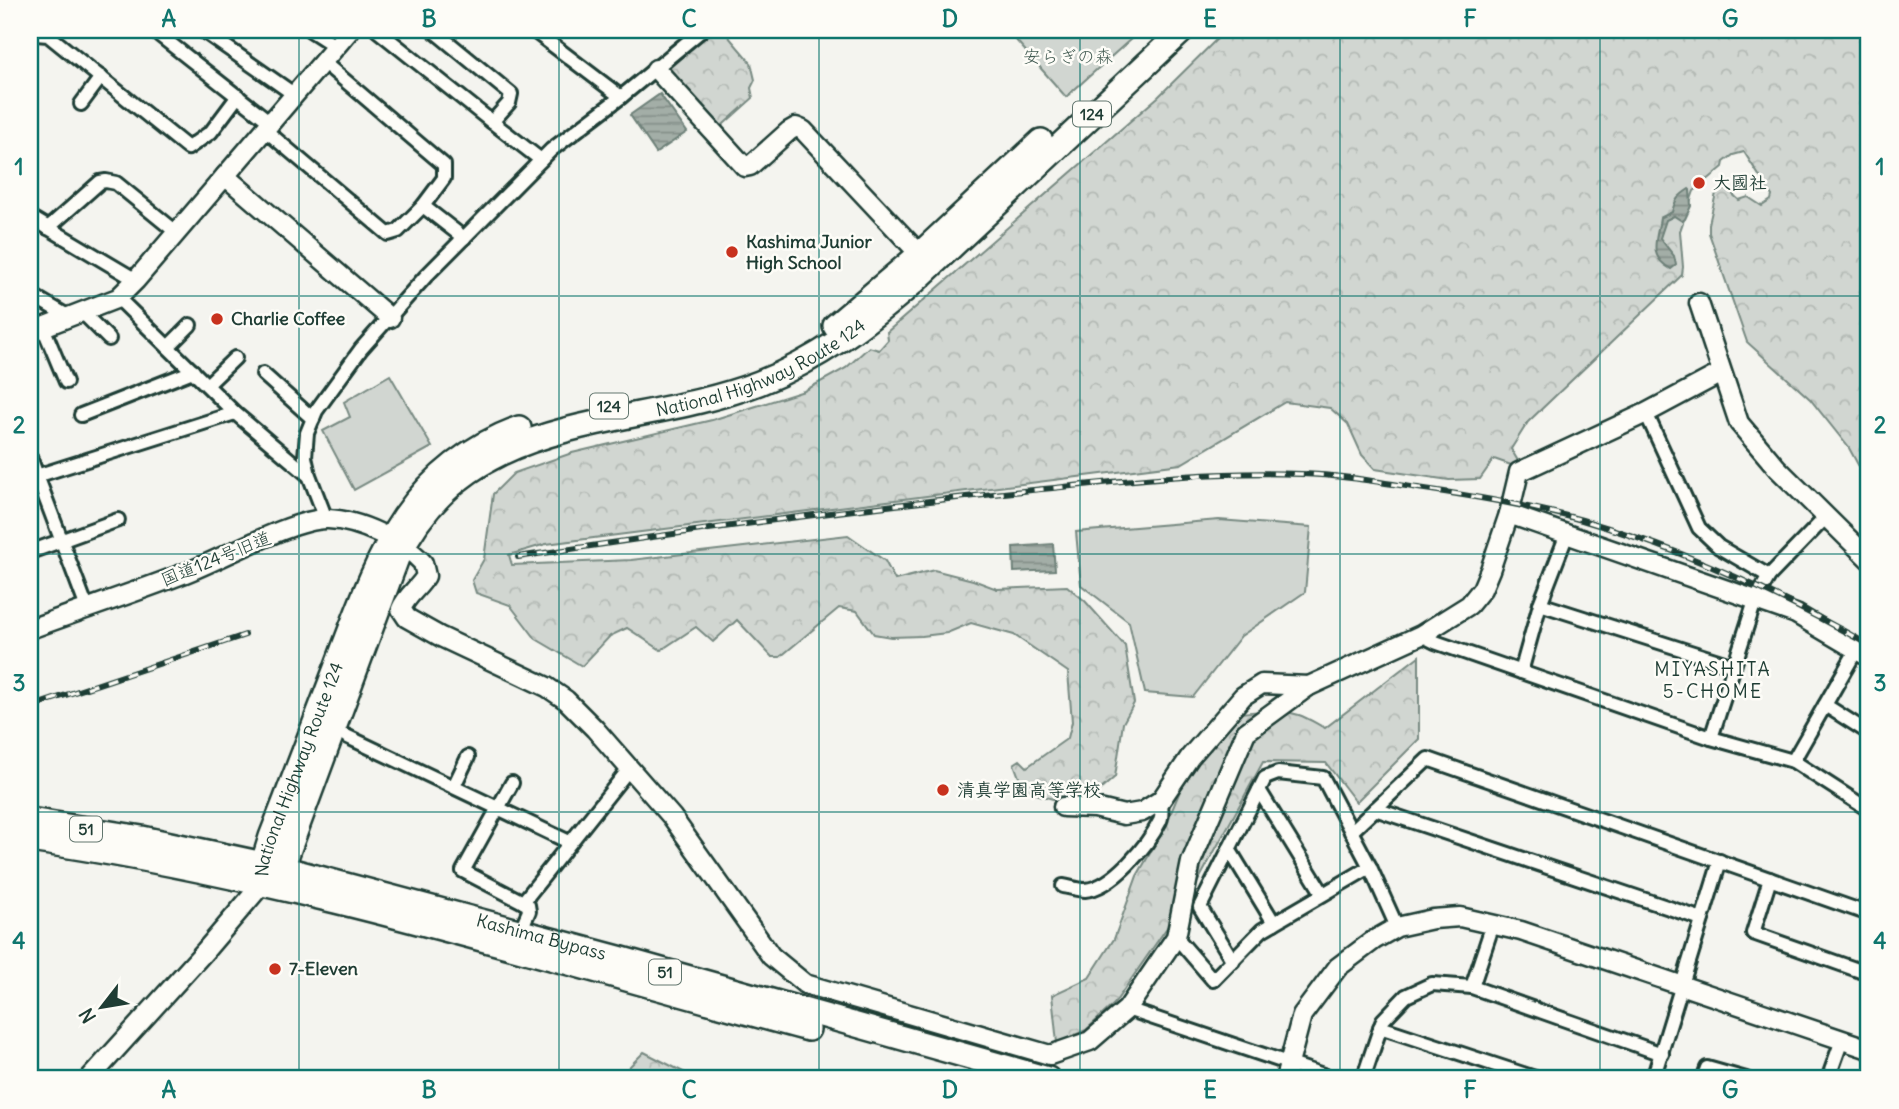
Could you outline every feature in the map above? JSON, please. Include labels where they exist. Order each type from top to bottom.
[{"type":"highway","name":"National Highway Route 124","points":[[269,872],[367,585],[396,543],[443,494],[462,477],[508,449],[579,426],[729,393],[787,371],[834,344],[874,317],[926,260],[1162,30]]},
{"type":"highway","name":"National Highway Route 124","points":[[926,260],[1183,30]]},
{"type":"highway","name":"Kashima Bypass","points":[[30,820],[142,838],[269,872],[520,931],[1048,1079]]},
{"type":"highway","name":"Kashima Bypass","points":[[30,840],[139,858],[269,872],[460,934],[986,1079]]},
{"type":"street","points":[[30,30],[48,34],[188,148],[211,132],[238,96]]},
{"type":"street","points":[[153,30],[238,96],[388,234],[398,232],[444,178],[444,165],[322,61]]},
{"type":"street","points":[[202,30],[295,95]]},
{"type":"street","points":[[310,30],[335,46]]},
{"type":"street","points":[[66,382],[36,330],[118,298],[350,30]]},
{"type":"street","points":[[377,30],[541,160]]},
{"type":"street","points":[[433,30],[511,94],[509,103],[492,122]]},
{"type":"street","points":[[533,30],[621,97]]},
{"type":"street","points":[[326,519],[309,475],[305,457],[306,440],[313,419],[361,349],[426,276],[541,160],[702,30]]},
{"type":"street","points":[[656,69],[745,167],[750,166],[789,131],[796,127],[803,130],[926,260]]},
{"type":"street","points":[[81,104],[101,78]]},
{"type":"street","points":[[225,176],[390,318]]},
{"type":"street","points":[[48,228],[100,183],[106,181],[117,183],[176,232]]},
{"type":"street","points":[[422,206],[464,238]]},
{"type":"street","points":[[30,216],[136,280]]},
{"type":"street","points":[[30,294],[76,315],[109,339]]},
{"type":"street","points":[[118,298],[236,413],[309,475]]},
{"type":"street","points":[[1699,303],[1739,423],[1777,468],[1869,559]]},
{"type":"street","points":[[168,347],[190,325]]},
{"type":"street","points":[[207,385],[234,358]]},
{"type":"street","points":[[81,415],[193,371]]},
{"type":"street","points":[[396,543],[417,557],[426,570],[422,583],[417,590],[407,595],[401,609],[407,618],[441,638],[547,687],[566,700],[672,817],[771,956],[805,984],[1050,1055],[1090,1041],[1127,1009],[1176,937],[1191,862],[1246,732],[1309,686],[1421,635],[1469,605],[1482,589],[1509,514],[1519,472],[1646,413],[1721,373]]},
{"type":"street","points":[[262,374],[313,419]]},
{"type":"street","points":[[33,477],[236,413]]},
{"type":"street","points":[[1646,413],[1699,528],[1719,547],[1769,576]]},
{"type":"street","points":[[30,457],[33,477],[62,541],[87,608]]},
{"type":"street","points":[[1509,514],[1796,614],[1863,653],[1825,705],[1793,761]]},
{"type":"street","points":[[1711,738],[1755,601],[1769,576],[1826,517]]},
{"type":"street","name":"国道124号旧道","points":[[30,629],[185,573],[301,523],[326,519],[349,522],[396,543]]},
{"type":"street","points":[[30,552],[118,520]]},
{"type":"street","points":[[1521,672],[1541,604],[1567,534]]},
{"type":"street","points":[[1541,604],[1734,666]]},
{"type":"street","points":[[1421,635],[1434,642],[1711,738],[1793,761],[1869,810]]},
{"type":"street","points":[[1063,807],[1095,808],[1124,816],[1142,812],[1161,800],[1190,757],[1243,696],[1262,684],[1309,686]]},
{"type":"street","points":[[1825,705],[1869,733]]},
{"type":"street","points":[[346,736],[567,841]]},
{"type":"street","points":[[454,786],[468,757]]},
{"type":"street","points":[[1351,832],[1428,759],[1869,914]]},
{"type":"street","points":[[523,902],[629,769]]},
{"type":"street","points":[[1233,961],[1200,907],[1265,778],[1278,773],[1323,778],[1370,867],[1397,927]]},
{"type":"street","points":[[512,783],[463,871],[528,905],[529,911],[520,931]]},
{"type":"street","points":[[1259,790],[1323,894]]},
{"type":"street","points":[[1063,886],[1084,890],[1097,887],[1132,861],[1162,819],[1161,800]]},
{"type":"street","points":[[1376,809],[1702,919]]},
{"type":"street","points":[[1229,849],[1274,923]]},
{"type":"street","points":[[1653,1079],[1720,861]]},
{"type":"street","points":[[1176,937],[1213,980],[1262,930],[1370,867]]},
{"type":"street","points":[[89,1079],[205,951],[269,872]]},
{"type":"street","points":[[1770,879],[1753,933],[1869,974]]},
{"type":"street","points":[[1287,1072],[1302,1015],[1321,986],[1338,967],[1374,940],[1397,927],[1433,919],[1460,917],[1521,931],[1869,1049]]},
{"type":"street","points":[[1472,987],[1493,924]]},
{"type":"street","points":[[1363,1079],[1383,1020],[1406,996],[1432,984],[1472,987],[1662,1054]]},
{"type":"street","points":[[1127,1009],[1287,1072],[1335,1079]]},
{"type":"street","points":[[1380,1027],[1538,1079]]},
{"type":"street","points":[[1828,1079],[1842,1040]]},
{"type":"street","points":[[1703,1079],[1707,1068],[1746,1079]]},
{"type":"green space","points":[[712,30],[723,30],[751,63],[755,80],[751,88],[753,98],[716,131],[663,74]]},
{"type":"green space","name":"安らぎの森","points":[[1007,30],[1141,30],[1066,97]]},
{"type":"green space","points":[[1226,30],[1869,30],[1869,485],[1849,448],[1810,399],[1747,342],[1709,233],[1716,193],[1722,189],[1728,190],[1739,200],[1748,197],[1762,206],[1771,200],[1772,196],[1744,152],[1733,155],[1724,162],[1723,167],[1694,191],[1680,231],[1682,275],[1528,422],[1511,449],[1518,461],[1514,466],[1494,459],[1480,479],[1449,480],[1375,469],[1362,455],[1348,424],[1330,408],[1285,402],[1181,464],[546,544],[509,555],[512,565],[631,560],[848,535],[885,561],[895,580],[934,570],[997,589],[1067,586],[1085,601],[1125,646],[1134,703],[1123,723],[1115,777],[1092,797],[1056,800],[1033,793],[1020,780],[1014,764],[1020,760],[1027,767],[1068,738],[1072,722],[1068,672],[1014,635],[971,623],[947,633],[891,637],[874,634],[857,611],[839,608],[780,657],[772,657],[737,620],[713,642],[696,627],[661,650],[627,628],[610,636],[582,666],[536,639],[510,605],[476,593],[472,580],[484,559],[493,494],[514,473],[572,453],[712,420],[804,391],[846,368],[869,347],[879,350],[888,340],[887,332],[1158,97]]},
{"type":"green space","points":[[390,375],[432,447],[354,490],[323,431],[350,417],[344,402]]},
{"type":"green space","points":[[1219,520],[1311,527],[1305,592],[1241,636],[1193,697],[1145,693],[1129,622],[1081,585],[1076,532]]},
{"type":"green space","points":[[1419,656],[1419,739],[1356,802],[1326,763],[1263,762],[1195,887],[1114,1004],[1086,1030],[1057,1043],[1052,995],[1089,978],[1114,939],[1137,876],[1165,827],[1207,726],[1226,717],[1265,711],[1299,715],[1325,728]]},
{"type":"green space","points":[[644,1052],[697,1079],[617,1079]]},
{"type":"shaded area","points":[[660,94],[687,132],[656,153],[630,115]]},
{"type":"shaded area","points":[[1690,190],[1691,206],[1685,219],[1682,221],[1674,216],[1666,220],[1660,238],[1674,256],[1676,265],[1671,269],[1656,253],[1660,218],[1672,212],[1678,199]]},
{"type":"shaded area","points":[[1053,544],[1055,570],[1014,572],[1013,547]]},
{"type":"railway","points":[[518,557],[770,521],[1023,491],[1196,475],[1316,475],[1360,479],[1480,498],[1582,520],[1729,574],[1869,645]]},
{"type":"railway","points":[[30,707],[245,635]]},
{"type":"place","name":"大國社","points":[[1699,183]]},
{"type":"place","name":"Kashima Junior High School","points":[[732,252]]},
{"type":"place","name":"Charlie Coffee","points":[[217,319]]},
{"type":"place","name":"清真学園高等学校","points":[[943,790]]},
{"type":"place","name":"7-Eleven","points":[[275,969]]},
{"type":"district","name":"MIYASHITA 5-CHOME","points":[[1713,680]]}]
